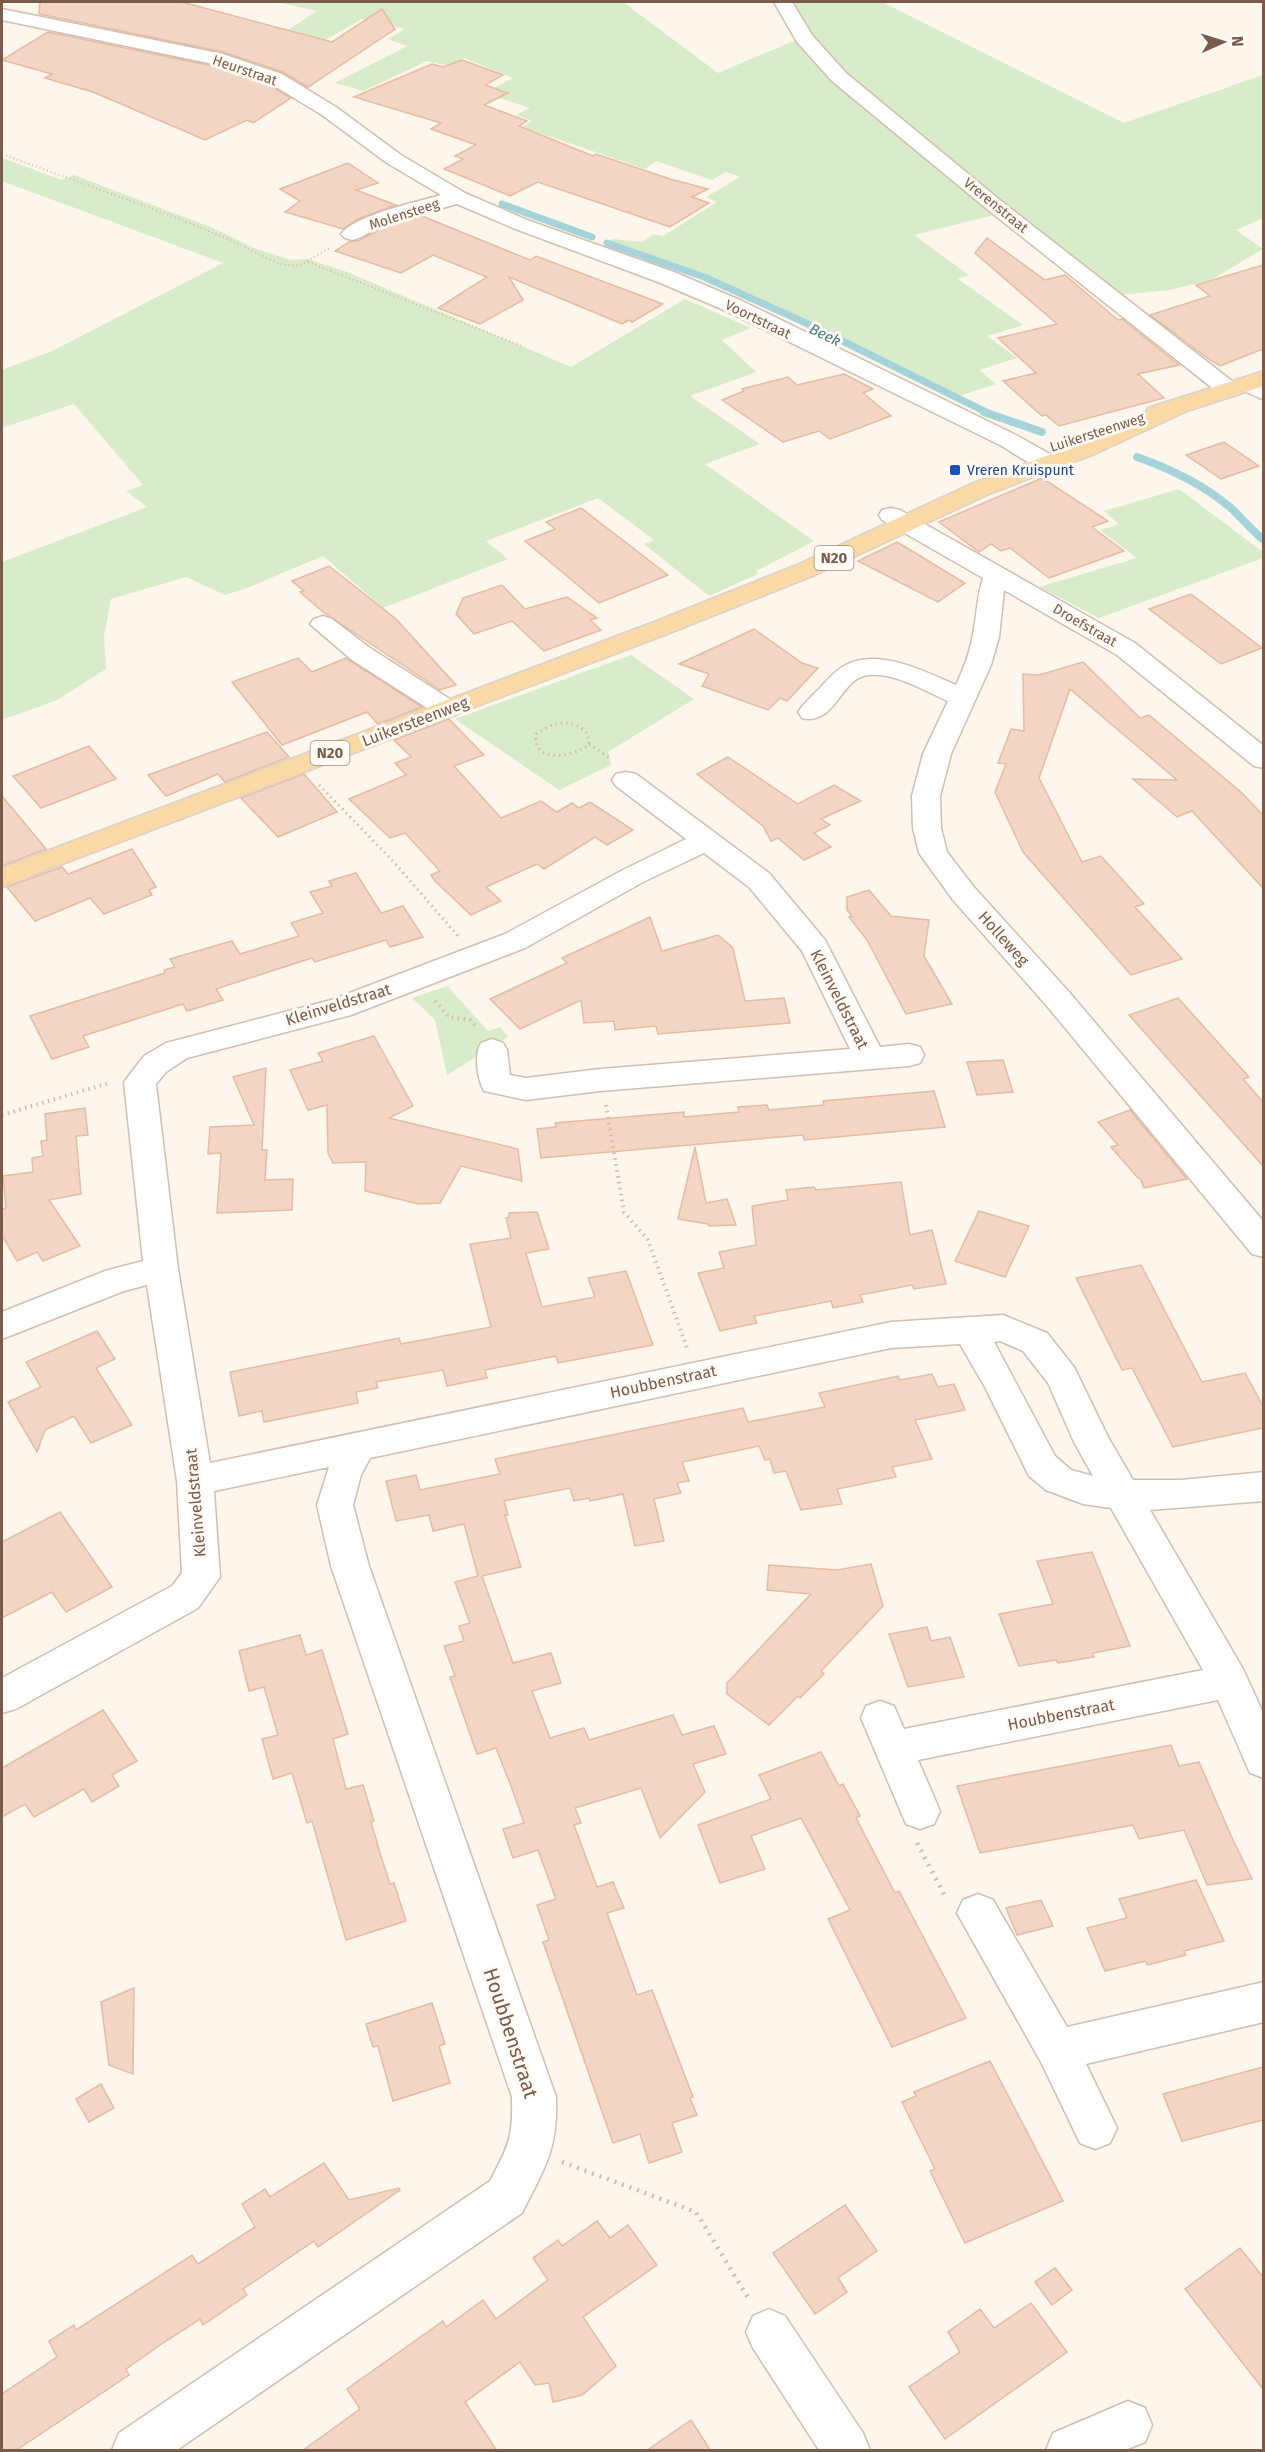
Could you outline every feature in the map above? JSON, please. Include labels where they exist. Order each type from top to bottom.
[{"type":"main road","name":"Luikersteenweg","points":[[2,878],[658,629],[851,551],[898,519],[980,489],[1041,458],[1072,437],[1251,386]]},
{"type":"street","name":"Vrerenstraat","points":[[783,2],[804,38],[839,76],[994,205],[1251,386]]},
{"type":"street","name":"Heurstraat","points":[[2,15],[223,60],[274,78],[329,111],[394,159],[458,197]]},
{"type":"street","name":"Molensteeg","points":[[352,234],[378,220],[458,197]]},
{"type":"street","name":"Voortstraat","points":[[458,197],[520,224],[666,277],[732,305],[1041,458]]},
{"type":"street","name":"Droefstraat","points":[[898,519],[1126,649],[1263,760]]},
{"type":"street","name":"Holleweg","points":[[996,576],[989,599],[986,637],[978,665],[937,754],[926,796],[927,828],[933,853],[963,892],[1058,999],[1263,1245]]},
{"type":"street","points":[[323,624],[361,654],[447,709]]},
{"type":"street","points":[[812,712],[854,670],[869,665],[886,667],[964,698]]},
{"type":"street","name":"Kleinveldstraat","points":[[626,780],[759,880],[815,947],[870,1058]]},
{"type":"street","name":"Kleinveldstraat","points":[[2,1697],[186,1597],[201,1577],[195,1481],[161,1269],[140,1082],[155,1064],[177,1050],[340,1008],[514,940],[633,876],[708,840]]},
{"type":"street","name":"Kleinveldstraat","points":[[492,1050],[495,1083],[526,1089],[600,1080],[909,1055]]},
{"type":"street","points":[[2,1326],[117,1280],[161,1269]]},
{"type":"street","name":"Houbbenstraat","points":[[195,1481],[696,1374],[891,1335],[1004,1328],[1035,1342],[1062,1376],[1092,1442],[1229,1681],[1263,1761]]},
{"type":"street","points":[[968,1329],[994,1367],[1042,1468],[1065,1483],[1125,1496],[1197,1494],[1263,1486]]},
{"type":"street","name":"Houbbenstraat","points":[[136,2451],[506,2197],[530,2151],[535,2127],[534,2097],[350,1566],[337,1515],[335,1505],[343,1475],[359,1445]]},
{"type":"street","name":"Houbbenstraat","points":[[920,1811],[886,1733],[1229,1681]]},
{"type":"street","points":[[978,1913],[1057,2050],[1095,2128]]},
{"type":"street","points":[[1057,2050],[1263,2002]]},
{"type":"street","points":[[769,2332],[846,2451]]},
{"type":"street","points":[[1070,2451],[1128,2425]]},
{"type":"path","points":[[2,154],[137,203],[228,239],[270,260],[295,267],[308,262],[352,234]]},
{"type":"path","points":[[308,262],[522,346]]},
{"type":"path","points":[[566,723],[586,730],[590,737],[589,744],[583,751],[560,756],[548,754],[539,749],[536,742],[537,734],[543,728],[566,723]]},
{"type":"path","points":[[300,765],[392,860],[476,956]]},
{"type":"path","points":[[415,980],[449,1017],[470,1020],[486,1037],[492,1050]]},
{"type":"path","points":[[600,1080],[624,1212],[648,1240],[696,1374]]},
{"type":"path","points":[[2,1115],[111,1083],[140,1082]]},
{"type":"path","points":[[920,1811],[906,1821],[954,1912],[978,1913]]},
{"type":"path","points":[[530,2151],[696,2212],[769,2332]]},
{"type":"green space","points":[[276,2],[623,2],[718,73],[796,40],[998,214],[914,235],[969,275],[958,279],[1023,325],[987,336],[1017,358],[979,370],[996,384],[959,396],[720,281],[609,242],[613,239],[642,242],[654,234],[663,236],[717,202],[706,197],[740,177],[726,172],[712,180],[656,161],[645,169],[522,127],[532,121],[516,115],[530,108],[484,93],[513,78],[464,58],[449,66],[427,61],[363,91],[335,83],[407,46],[388,39],[405,29],[362,19],[308,50],[274,39],[317,11]]},
{"type":"green space","points":[[790,2],[882,2],[1124,123],[1263,75],[1263,218],[1236,230],[1263,249],[1211,280],[1169,290],[1112,296],[1088,272],[842,72],[819,48]]},
{"type":"green space","points":[[2,158],[62,180],[74,175],[213,228],[254,248],[291,260],[307,259],[347,272],[571,367],[685,299],[751,328],[722,340],[756,372],[690,396],[760,444],[705,464],[814,541],[756,571],[758,574],[709,596],[644,544],[654,540],[598,498],[486,541],[508,559],[383,608],[323,556],[225,595],[186,577],[111,599],[104,636],[106,669],[57,700],[2,720],[2,562],[147,507],[126,491],[143,485],[74,404],[2,428],[2,370],[52,351],[223,263],[2,181]]},
{"type":"green space","points":[[1179,489],[1263,552],[1263,558],[1099,618],[1039,587],[1137,558],[1100,530],[1119,524],[1104,511]]},
{"type":"green space","points":[[631,655],[694,699],[608,752],[611,765],[559,790],[455,719]]},
{"type":"green space","points":[[447,986],[488,1031],[500,1027],[508,1037],[447,1075],[435,1020],[412,998]]},
{"type":"building","points":[[40,2],[182,2],[332,42],[382,9],[395,29],[308,87],[283,72],[223,52],[39,14]]},
{"type":"building","points":[[48,32],[217,67],[267,84],[291,98],[253,123],[247,120],[205,140],[93,92],[45,78],[52,74],[2,60]]},
{"type":"building","points":[[462,60],[503,75],[485,85],[508,93],[484,105],[527,121],[519,126],[593,156],[596,154],[708,189],[692,197],[709,203],[670,227],[538,182],[510,196],[444,169],[463,159],[455,156],[476,145],[431,129],[441,123],[354,97],[432,64],[443,67]]},
{"type":"building","points":[[348,163],[378,183],[356,190],[396,205],[358,219],[343,229],[285,212],[300,201],[280,189]]},
{"type":"building","points":[[422,216],[530,260],[536,256],[663,304],[632,322],[629,320],[622,324],[509,277],[523,300],[480,324],[438,308],[487,277],[433,255],[401,273],[335,251],[349,242],[360,240],[386,226]]},
{"type":"building","points":[[987,238],[1045,280],[1065,275],[1118,320],[1122,319],[1179,365],[1138,374],[1164,398],[1059,426],[1046,415],[1042,416],[1003,381],[1036,373],[998,338],[1057,324],[975,253]]},
{"type":"building","points":[[1263,265],[1263,349],[1220,366],[1150,315],[1210,296],[1196,285]]},
{"type":"building","points":[[844,374],[873,389],[863,393],[891,416],[830,439],[819,431],[783,442],[722,400],[744,391],[742,389],[788,377],[797,385]]},
{"type":"building","points":[[1224,442],[1259,466],[1221,479],[1186,455]]},
{"type":"building","points":[[1042,478],[1108,521],[1092,527],[1124,551],[1049,578],[1010,548],[1001,551],[991,544],[979,552],[939,522]]},
{"type":"building","points":[[581,508],[668,575],[599,603],[525,541],[555,529],[546,522]]},
{"type":"building","points":[[897,542],[965,583],[938,602],[858,561]]},
{"type":"building","points":[[329,566],[396,619],[456,685],[440,690],[323,612],[300,592],[304,591],[292,581]]},
{"type":"building","points":[[502,585],[525,609],[567,597],[597,618],[590,620],[601,630],[544,651],[512,621],[474,634],[456,614],[463,598]]},
{"type":"building","points":[[1191,594],[1262,648],[1221,664],[1149,609]]},
{"type":"building","points":[[754,629],[802,663],[818,668],[787,701],[780,698],[768,710],[702,686],[709,674],[679,664]]},
{"type":"building","points":[[298,658],[312,672],[346,658],[422,707],[378,724],[367,712],[282,745],[232,682]]},
{"type":"building","points":[[1083,662],[1140,718],[1149,715],[1242,793],[1263,815],[1263,888],[1192,811],[1177,817],[1133,779],[1177,780],[1070,689],[1039,778],[1082,862],[1101,856],[1144,904],[1135,907],[1182,959],[1131,975],[1023,852],[995,792],[1006,764],[998,763],[1011,729],[1024,731],[1023,674],[1039,675]]},
{"type":"building","points":[[449,719],[484,755],[454,766],[501,818],[541,801],[557,812],[572,803],[579,808],[590,802],[633,830],[607,845],[595,837],[544,869],[537,864],[486,887],[501,901],[471,915],[435,881],[431,875],[440,871],[405,833],[390,838],[349,799],[406,775],[395,763],[411,757],[394,740]]},
{"type":"building","points":[[267,732],[289,757],[225,782],[218,774],[166,796],[148,775]]},
{"type":"building","points":[[89,746],[116,779],[41,808],[13,776]]},
{"type":"building","points":[[728,757],[798,804],[834,785],[861,801],[821,819],[830,825],[814,833],[831,847],[804,860],[778,838],[771,841],[763,826],[697,774]]},
{"type":"building","points":[[304,774],[337,812],[278,837],[241,798]]},
{"type":"building","points":[[2,796],[46,849],[2,866]]},
{"type":"building","points":[[132,849],[156,887],[149,890],[152,895],[104,914],[90,898],[35,921],[7,887],[62,867],[68,874]]},
{"type":"building","points":[[356,873],[381,913],[403,906],[423,937],[390,947],[386,940],[315,962],[312,958],[216,989],[223,1000],[187,1011],[183,1004],[83,1036],[89,1047],[52,1059],[30,1016],[165,973],[164,970],[175,967],[170,959],[232,941],[240,954],[299,936],[291,923],[323,913],[310,892],[332,886],[329,881]]},
{"type":"building","points":[[869,890],[891,916],[929,920],[924,956],[952,1004],[906,1014],[867,940],[849,917],[852,916],[847,910],[847,897]]},
{"type":"building","points":[[650,917],[662,951],[718,935],[733,948],[745,1001],[784,998],[790,1023],[658,1034],[656,1026],[615,1030],[614,1021],[584,1023],[581,1000],[520,1029],[490,999],[567,963],[562,958]]},
{"type":"building","points":[[1178,998],[1249,1077],[1243,1079],[1263,1102],[1263,1166],[1129,1015]]},
{"type":"building","points":[[374,1036],[413,1106],[389,1118],[518,1149],[522,1181],[461,1166],[440,1203],[419,1204],[365,1191],[366,1162],[333,1163],[328,1153],[327,1105],[308,1110],[290,1070],[323,1061],[318,1053]]},
{"type":"building","points":[[1003,1060],[1013,1092],[977,1095],[967,1062]]},
{"type":"building","points":[[266,1068],[262,1150],[267,1150],[265,1180],[293,1179],[292,1210],[217,1213],[221,1153],[208,1154],[210,1127],[254,1125],[233,1077]]},
{"type":"building","points":[[934,1091],[945,1127],[804,1140],[803,1135],[541,1158],[537,1129],[556,1127],[555,1123],[684,1112],[684,1117],[739,1112],[738,1107],[767,1105],[769,1110],[824,1105],[823,1101]]},
{"type":"building","points":[[85,1108],[88,1135],[76,1136],[81,1194],[49,1200],[80,1246],[43,1261],[37,1252],[17,1261],[2,1235],[2,1209],[6,1208],[3,1176],[33,1172],[32,1158],[43,1156],[41,1141],[47,1140],[45,1114]]},
{"type":"building","points":[[1130,1110],[1187,1179],[1144,1188],[1140,1178],[1111,1147],[1118,1145],[1098,1122]]},
{"type":"building","points":[[695,1147],[706,1203],[727,1199],[736,1225],[709,1226],[678,1219]]},
{"type":"building","points":[[901,1182],[910,1235],[932,1230],[946,1284],[914,1289],[912,1285],[860,1295],[863,1302],[833,1308],[831,1301],[754,1316],[757,1323],[720,1331],[698,1273],[724,1268],[719,1252],[756,1245],[752,1206],[788,1200],[786,1190],[814,1187],[816,1190]]},
{"type":"building","points":[[979,1211],[1029,1226],[1005,1277],[955,1261]]},
{"type":"building","points":[[537,1212],[549,1249],[526,1253],[542,1307],[595,1297],[588,1278],[626,1271],[653,1345],[558,1363],[556,1356],[485,1370],[487,1378],[447,1386],[443,1370],[376,1382],[378,1388],[356,1392],[358,1403],[264,1422],[262,1411],[239,1416],[230,1372],[399,1338],[401,1344],[491,1327],[470,1244],[511,1238],[506,1218],[509,1217],[509,1213]]},
{"type":"building","points":[[1141,1265],[1202,1382],[1245,1373],[1263,1406],[1263,1428],[1173,1447],[1132,1368],[1122,1370],[1076,1278]]},
{"type":"building","points":[[97,1331],[115,1359],[96,1368],[132,1425],[91,1443],[74,1416],[45,1430],[37,1452],[8,1402],[41,1387],[26,1362]]},
{"type":"building","points":[[932,1374],[938,1387],[954,1384],[965,1410],[915,1420],[932,1459],[892,1467],[896,1477],[837,1489],[842,1504],[801,1510],[786,1471],[774,1473],[770,1459],[765,1460],[759,1446],[682,1462],[689,1481],[677,1483],[681,1493],[654,1499],[664,1541],[635,1546],[623,1494],[590,1501],[589,1498],[574,1501],[570,1488],[504,1501],[508,1515],[505,1515],[521,1567],[482,1576],[513,1663],[551,1653],[561,1683],[532,1691],[550,1738],[584,1728],[589,1740],[673,1715],[682,1735],[714,1726],[726,1754],[693,1764],[705,1792],[660,1838],[641,1788],[575,1808],[581,1823],[574,1825],[597,1887],[613,1882],[624,1908],[607,1913],[637,1995],[652,1990],[693,2097],[690,2098],[697,2115],[672,2123],[682,2152],[649,2163],[640,2134],[613,2143],[543,1942],[549,1940],[537,1905],[556,1899],[538,1850],[513,1858],[503,1829],[524,1823],[496,1748],[477,1754],[450,1677],[455,1676],[444,1646],[464,1641],[459,1626],[470,1623],[455,1582],[478,1576],[464,1524],[433,1531],[429,1515],[396,1521],[386,1481],[416,1475],[420,1490],[500,1474],[495,1459],[743,1408],[748,1422],[825,1407],[819,1393],[898,1376],[900,1380]]},
{"type":"building","points":[[60,1512],[112,1587],[66,1612],[52,1592],[2,1618],[2,1542]]},
{"type":"building","points":[[1092,1552],[1130,1646],[1093,1653],[1094,1657],[1019,1666],[999,1614],[1053,1604],[1037,1561]]},
{"type":"building","points":[[871,1564],[883,1606],[821,1671],[824,1674],[800,1698],[798,1696],[769,1725],[727,1694],[727,1683],[811,1594],[767,1590],[769,1565],[837,1570]]},
{"type":"building","points":[[927,1627],[931,1641],[950,1637],[964,1677],[908,1687],[889,1634]]},
{"type":"building","points":[[300,1635],[306,1655],[322,1650],[348,1734],[333,1739],[346,1789],[363,1785],[374,1821],[371,1822],[380,1853],[390,1884],[394,1883],[406,1921],[346,1940],[312,1821],[307,1823],[292,1773],[273,1779],[262,1739],[278,1735],[264,1687],[249,1691],[239,1651]]},
{"type":"building","points":[[103,1710],[137,1761],[112,1775],[119,1786],[92,1802],[84,1789],[34,1817],[25,1804],[2,1817],[2,1768]]},
{"type":"building","points":[[1171,1745],[1179,1766],[1199,1762],[1252,1879],[1207,1885],[1184,1830],[1139,1839],[1133,1825],[980,1853],[957,1786]]},
{"type":"building","points":[[821,1752],[839,1786],[843,1784],[860,1816],[856,1818],[895,1893],[899,1891],[966,2018],[892,2047],[828,1919],[850,1910],[801,1818],[751,1836],[765,1869],[720,1883],[698,1825],[771,1799],[759,1775]]},
{"type":"building","points":[[1196,1880],[1224,1941],[1184,1951],[1186,1955],[1148,1965],[1145,1961],[1105,1971],[1087,1928],[1127,1918],[1119,1899]]},
{"type":"building","points":[[1041,1900],[1053,1926],[1017,1935],[1006,1908]]},
{"type":"building","points":[[134,1988],[133,2074],[109,2065],[101,2002]]},
{"type":"building","points":[[432,2003],[445,2044],[439,2046],[450,2083],[393,2101],[378,2046],[373,2047],[366,2024]]},
{"type":"building","points":[[990,2061],[1063,2201],[965,2243],[930,2171],[935,2169],[902,2102],[916,2096],[914,2092]]},
{"type":"building","points":[[1263,2067],[1263,2120],[1182,2141],[1163,2094]]},
{"type":"building","points":[[101,2084],[114,2108],[89,2122],[76,2099]]},
{"type":"building","points":[[324,2163],[349,2200],[399,2188],[400,2190],[318,2247],[314,2241],[243,2289],[247,2295],[203,2325],[200,2319],[163,2343],[126,2369],[129,2375],[15,2451],[2,2451],[2,2394],[57,2357],[49,2341],[74,2325],[76,2330],[192,2255],[198,2264],[255,2227],[242,2204],[265,2189],[270,2197]]},
{"type":"building","points":[[845,2205],[877,2251],[838,2278],[847,2292],[815,2314],[773,2253]]},
{"type":"building","points":[[597,2221],[610,2238],[628,2225],[657,2265],[583,2317],[616,2366],[582,2395],[553,2402],[549,2383],[535,2385],[520,2362],[465,2402],[497,2451],[302,2451],[360,2409],[347,2389],[443,2321],[446,2327],[483,2300],[496,2319],[548,2280],[533,2258],[558,2240],[562,2246]]},
{"type":"building","points":[[1240,2248],[1263,2277],[1263,2389],[1185,2289]]},
{"type":"building","points":[[1055,2268],[1072,2290],[1052,2305],[1035,2282]]},
{"type":"building","points":[[1031,2303],[1067,2352],[945,2439],[909,2387],[960,2352],[948,2332],[980,2309],[994,2328]]},
{"type":"building","points":[[691,2420],[711,2451],[646,2451]]},
{"type":"waterway","name":"Beek","points":[[502,204],[592,237]]},
{"type":"waterway","name":"Beek","points":[[607,243],[704,277],[808,324],[988,413]]},
{"type":"waterway","name":"Beek","points":[[984,412],[1042,432]]},
{"type":"waterway","name":"Beek","points":[[1137,457],[1198,484],[1231,508],[1264,540]]},
{"type":"place","name":"Vreren Kruispunt","points":[[955,470]]}]
